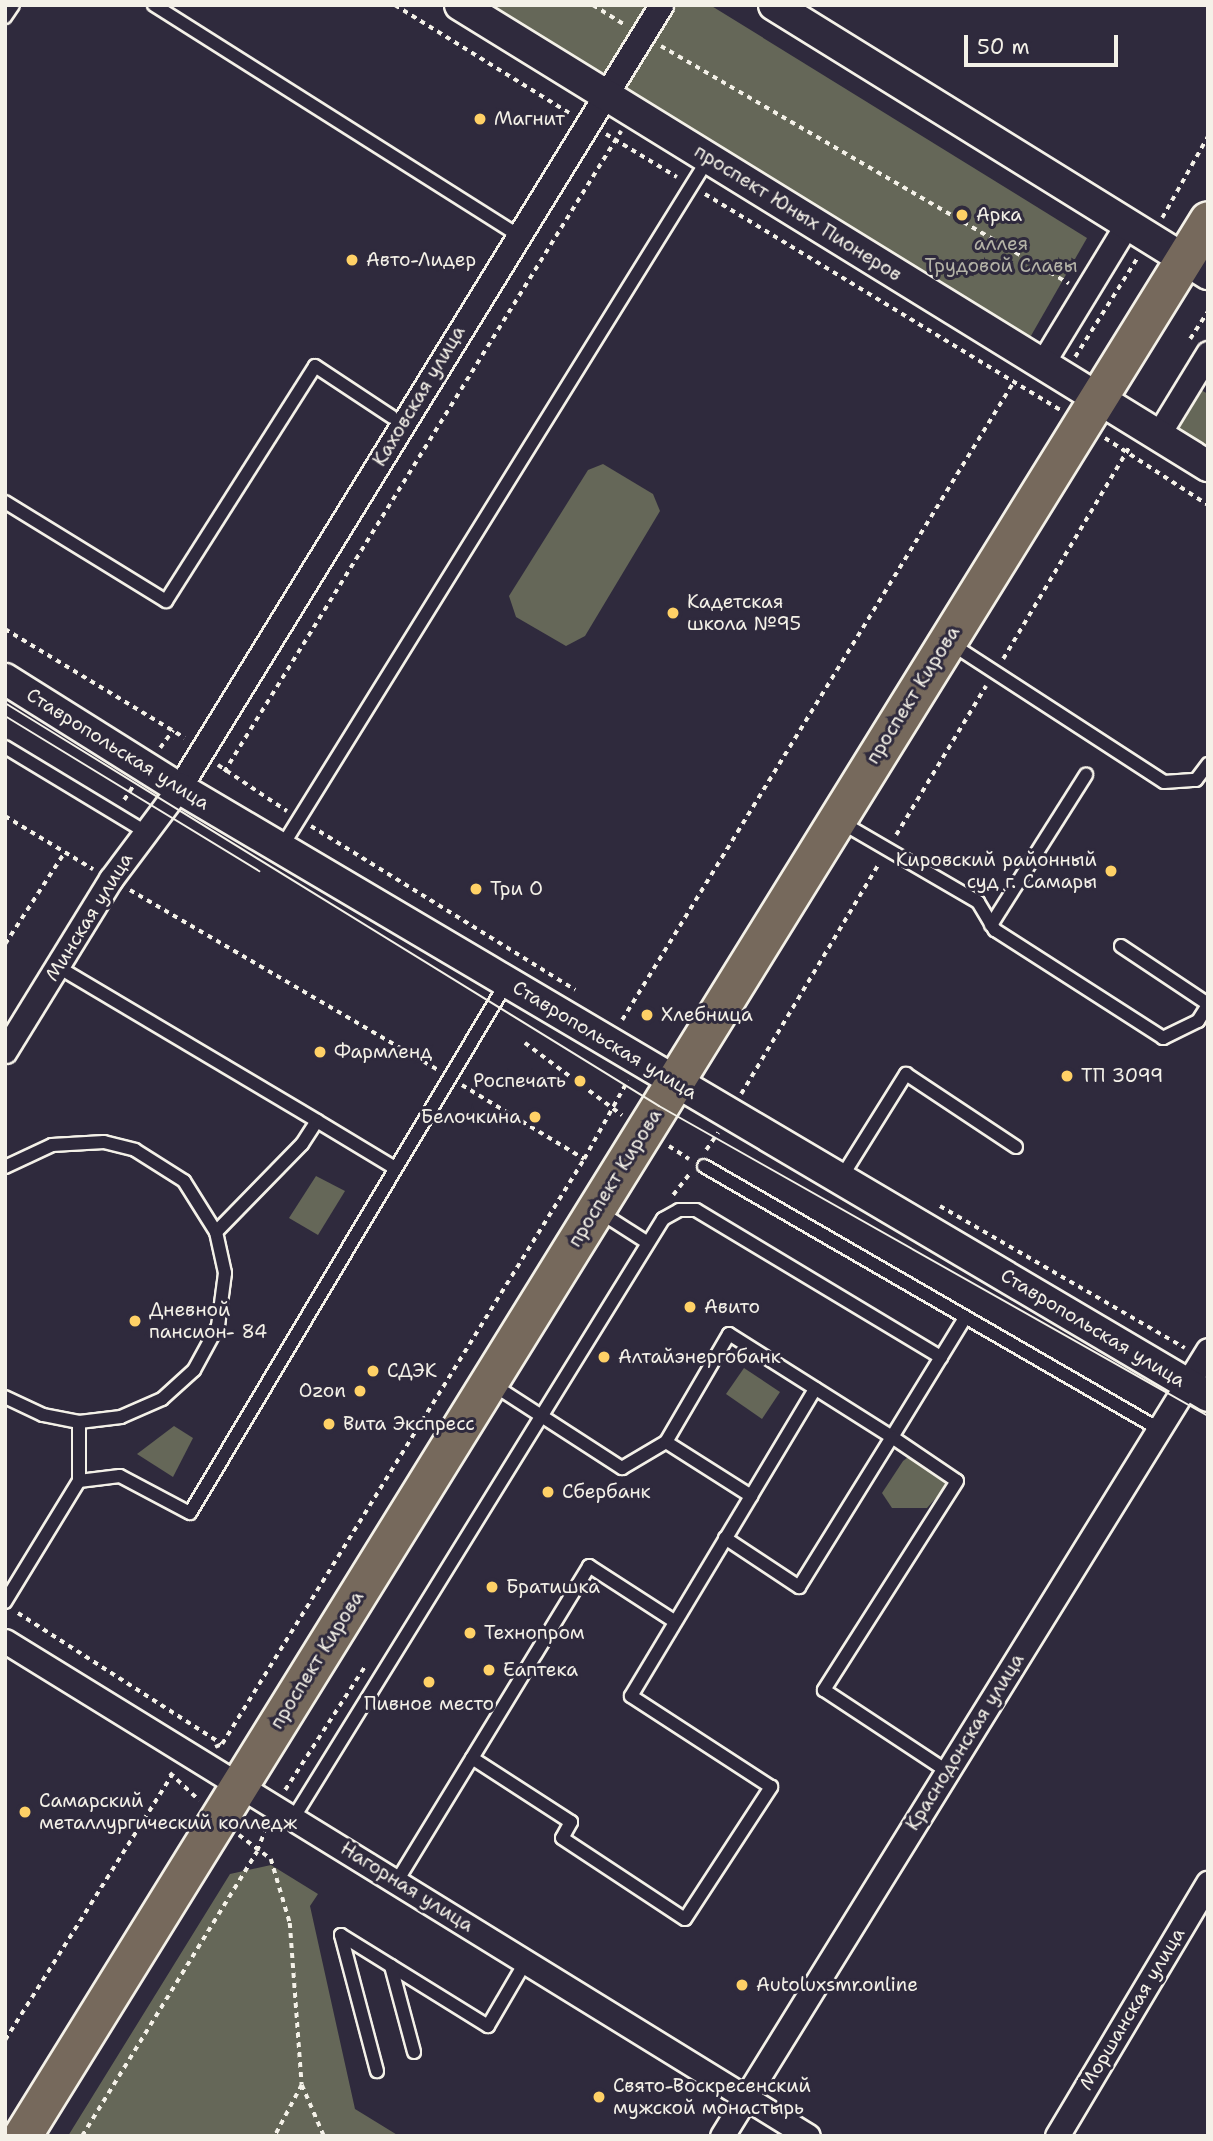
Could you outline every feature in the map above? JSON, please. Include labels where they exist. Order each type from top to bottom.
[{"type":"main road","name":"проспект Кирова","points":[[22,2136],[1090,410],[1196,267],[1208,220]]},
{"type":"street","name":"проспект Юных Пионеров","points":[[460,5],[1052,370],[1090,410],[1149,429],[1208,466]]},
{"type":"street","name":"Каховская улица","points":[[179,788],[661,5]]},
{"type":"street","points":[[774,5],[1196,267]]},
{"type":"street","points":[[1052,370],[1085,292],[1138,231]]},
{"type":"street","points":[[1149,429],[1198,348]]},
{"type":"street","name":"Ставропольская улица","points":[[5,679],[179,788],[1197,1389]]},
{"type":"street","name":"Минская улица","points":[[5,1051],[111,879],[179,788]]},
{"type":"street","name":"Краснодонская улица","points":[[722,2136],[1157,1428],[1197,1389],[1205,1354]]},
{"type":"street","name":"Нагорная улица","points":[[5,1641],[198,1756],[807,2136]]},
{"type":"street","name":"Моршанская улица","points":[[1057,2136],[1208,1883]]},
{"type":"lane","points":[[5,17],[13,5]]},
{"type":"lane","points":[[155,5],[518,236]]},
{"type":"lane","points":[[281,848],[709,158]]},
{"type":"lane","points":[[5,502],[166,601],[315,366],[393,417]]},
{"type":"lane","points":[[947,641],[1164,782],[1196,780],[1208,764]]},
{"type":"lane","points":[[5,747],[145,831]]},
{"type":"lane","points":[[990,925],[1086,775]]},
{"type":"lane","points":[[837,819],[978,902],[990,925],[1163,1038],[1198,1021],[1208,1005],[1121,946]]},
{"type":"lane","points":[[58,967],[395,1168]]},
{"type":"lane","points":[[79,1482],[120,1476],[190,1513],[507,981]]},
{"type":"lane","points":[[841,1178],[906,1074],[1016,1147]]},
{"type":"lane","points":[[216,1231],[302,1144],[317,1121]]},
{"type":"lane","points":[[5,1167],[52,1145],[104,1142],[135,1150],[184,1181],[216,1231],[225,1273],[218,1326],[194,1370],[162,1399],[131,1413],[79,1422],[43,1415],[5,1396]]},
{"type":"lane","points":[[700,1165],[1157,1428]]},
{"type":"lane","points":[[595,1210],[648,1243]]},
{"type":"lane","points":[[294,1817],[663,1219],[678,1210],[695,1210],[941,1357]]},
{"type":"lane","points":[[725,1538],[799,1587],[965,1318]]},
{"type":"lane","points":[[489,1382],[622,1468],[666,1442],[729,1334],[957,1481],[824,1689],[947,1771]]},
{"type":"lane","points":[[472,1758],[571,1822],[562,1838],[685,1919],[771,1787],[631,1696],[815,1389]]},
{"type":"lane","points":[[5,1602],[79,1482],[79,1422]]},
{"type":"lane","points":[[666,1442],[751,1496]]},
{"type":"lane","points":[[397,1881],[589,1566],[674,1621]]},
{"type":"lane","points":[[377,2071],[341,1936],[488,2026],[526,1961]]},
{"type":"lane","points":[[391,1966],[415,2052]]},
{"type":"path","points":[[395,5],[1013,383],[1040,398],[1090,410],[1127,452],[1208,505]]},
{"type":"path","points":[[593,5],[1085,292],[1106,307]]},
{"type":"path","points":[[224,772],[633,112]]},
{"type":"path","points":[[1040,398],[1052,370],[1106,307],[1138,231],[1208,136]]},
{"type":"path","points":[[1198,348],[1208,311]]},
{"type":"path","points":[[622,1020],[1013,383]]},
{"type":"path","points":[[755,1099],[743,1092],[1127,452],[1149,429]]},
{"type":"path","points":[[5,816],[584,1159]]},
{"type":"path","points":[[5,944],[64,853]]},
{"type":"path","points":[[525,1043],[614,1110],[700,1165]]},
{"type":"path","points":[[5,2040],[170,1773],[222,1744],[584,1159],[641,1060]]},
{"type":"path","points":[[936,1204],[1205,1354]]},
{"type":"path","points":[[17,1612],[222,1744]]},
{"type":"path","points":[[257,1851],[271,1859],[290,1923],[302,2085],[324,2136]]},
{"type":"path","points":[[275,2136],[302,2085]]},
{"type":"green space","name":"аллея Трудовой Славы","points":[[491,5],[710,5],[1087,238],[1028,341]]},
{"type":"green space","points":[[1201,390],[1208,394],[1208,448],[1176,429]]},
{"type":"green space","points":[[603,464],[653,494],[660,511],[585,636],[566,646],[516,617],[509,596],[588,470]]},
{"type":"green space","points":[[316,1176],[345,1191],[318,1235],[289,1218]]},
{"type":"green space","points":[[744,1368],[780,1392],[762,1419],[726,1394]]},
{"type":"green space","points":[[174,1426],[193,1438],[173,1477],[137,1454]]},
{"type":"green space","points":[[919,1449],[939,1461],[953,1479],[927,1508],[892,1508],[882,1493],[903,1461]]},
{"type":"green space","points":[[271,1865],[318,1894],[310,1906],[355,2109],[399,2136],[68,2136],[230,1874]]},
{"type":"tram line","points":[[5,703],[659,1106],[1208,1416]]},
{"type":"tram line","points":[[5,716],[259,871]]},
{"type":"place","name":"Магнит","points":[[480,119]]},
{"type":"place","name":"Арка","points":[[962,215]]},
{"type":"place","name":"Авто-Лидер","points":[[352,260]]},
{"type":"place","name":"Кадетская школа №95","points":[[673,613]]},
{"type":"place","name":"Кировский районный суд г. Самары","points":[[1111,871]]},
{"type":"place","name":"Три О","points":[[476,889]]},
{"type":"place","name":"Хлебница","points":[[647,1015]]},
{"type":"place","name":"Фармленд","points":[[320,1052]]},
{"type":"place","name":"ТП 3099","points":[[1067,1076]]},
{"type":"place","name":"Роспечать","points":[[580,1081]]},
{"type":"place","name":"Белочкина","points":[[535,1117]]},
{"type":"place","name":"Авито","points":[[690,1307]]},
{"type":"place","name":"Дневной пансион- 84","points":[[135,1321]]},
{"type":"place","name":"Алтайэнергобанк","points":[[604,1357]]},
{"type":"place","name":"СДЭК","points":[[373,1371]]},
{"type":"place","name":"Ozon","points":[[360,1391]]},
{"type":"place","name":"Вита Экспресс","points":[[329,1424]]},
{"type":"place","name":"Сбербанк","points":[[548,1492]]},
{"type":"place","name":"Братишка","points":[[492,1587]]},
{"type":"place","name":"Технопром","points":[[470,1633]]},
{"type":"place","name":"Еаптека","points":[[489,1670]]},
{"type":"place","name":"Пивное место","points":[[429,1682]]},
{"type":"place","name":"Самарский металлургический колледж","points":[[25,1812]]},
{"type":"place","name":"Autoluxsmr.online","points":[[742,1985]]},
{"type":"place","name":"Свято-Воскресенский мужской монастырь","points":[[599,2097]]}]
